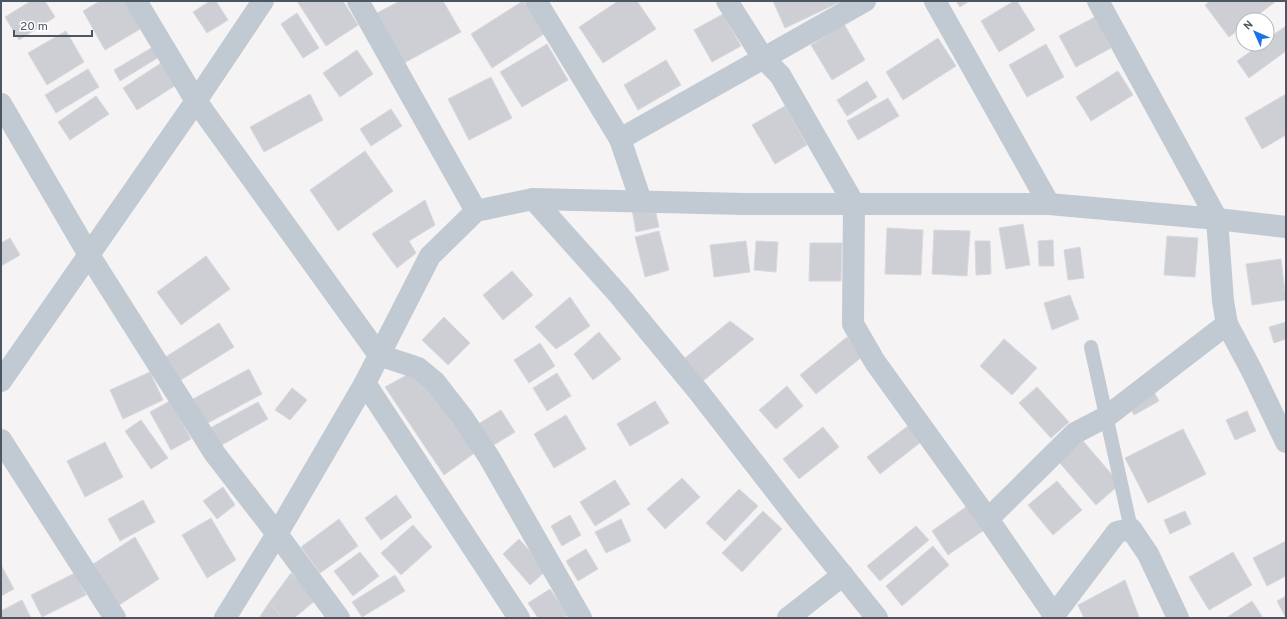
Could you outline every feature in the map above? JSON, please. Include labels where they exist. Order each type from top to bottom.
[{"type":"street","points":[[136,1],[196,101],[379,355],[418,368],[435,382],[463,418],[489,457],[581,618]]},
{"type":"street","points":[[1,381],[196,101],[263,1]]},
{"type":"street","points":[[358,1],[476,211]]},
{"type":"street","points":[[536,1],[620,139],[641,201]]},
{"type":"street","points":[[727,1],[763,58],[780,75],[854,204],[853,324],[875,362],[988,519],[1053,616],[1117,532],[1130,529],[1148,554],[1178,618]]},
{"type":"street","points":[[620,139],[865,1]]},
{"type":"street","points":[[934,1],[1049,204]]},
{"type":"street","points":[[1098,1],[1217,219],[1223,300],[1227,324],[1252,370],[1286,442]]},
{"type":"street","points":[[1,104],[89,255],[215,454],[277,534],[339,618]]},
{"type":"street","points":[[534,199],[619,295],[693,385],[877,618]]},
{"type":"street","points":[[225,618],[277,534],[365,383],[430,256],[476,211],[534,199],[744,204],[1049,204],[1217,219],[1286,227]]},
{"type":"street","points":[[988,519],[1075,433],[1106,417],[1227,324]]},
{"type":"street","points":[[365,383],[519,618]]},
{"type":"street","points":[[1,440],[115,618]]},
{"type":"street","points":[[788,618],[843,575]]},
{"type":"lane","points":[[1091,347],[1130,529]]},
{"type":"building","points":[[31,1],[45,1],[55,17],[19,40],[5,17]]},
{"type":"building","points":[[100,1],[131,1],[145,26],[105,50],[83,11]]},
{"type":"building","points":[[210,1],[216,1],[228,20],[207,33],[193,12]]},
{"type":"building","points":[[297,1],[343,1],[358,25],[326,46]]},
{"type":"building","points":[[400,1],[443,1],[461,32],[404,63],[375,14]]},
{"type":"building","points":[[523,1],[544,34],[492,68],[471,34]]},
{"type":"building","points":[[618,1],[637,1],[656,29],[603,63],[579,27]]},
{"type":"building","points":[[773,1],[842,1],[785,28]]},
{"type":"building","points":[[956,1],[969,1],[960,7]]},
{"type":"building","points":[[1014,1],[1017,1],[1035,30],[999,52],[981,21]]},
{"type":"building","points":[[1210,1],[1275,1],[1262,12],[1235,12],[1235,32],[1229,37],[1205,5]]},
{"type":"building","points":[[297,13],[319,48],[303,58],[281,24]]},
{"type":"building","points":[[723,14],[741,46],[712,62],[694,30]]},
{"type":"building","points":[[1095,17],[1111,48],[1076,67],[1059,36]]},
{"type":"building","points":[[844,24],[865,60],[832,80],[811,45]]},
{"type":"building","points":[[1286,26],[1286,51],[1249,78],[1237,61],[1250,52],[1275,52],[1275,34]]},
{"type":"building","points":[[66,31],[84,62],[47,85],[28,53]]},
{"type":"building","points":[[938,38],[956,66],[903,100],[886,72]]},
{"type":"building","points":[[547,44],[568,80],[522,107],[500,72]]},
{"type":"building","points":[[1046,44],[1064,77],[1027,97],[1009,65]]},
{"type":"building","points":[[153,47],[159,57],[120,81],[114,70]]},
{"type":"building","points":[[357,50],[373,74],[340,97],[323,73]]},
{"type":"building","points":[[666,60],[681,85],[638,110],[624,85]]},
{"type":"building","points":[[161,63],[176,85],[137,110],[123,88]]},
{"type":"building","points":[[88,69],[99,87],[56,113],[45,95]]},
{"type":"building","points":[[1118,71],[1133,95],[1091,121],[1076,97]]},
{"type":"building","points":[[491,77],[512,118],[469,140],[448,99]]},
{"type":"building","points":[[867,81],[877,97],[847,116],[837,100]]},
{"type":"building","points":[[310,94],[323,120],[264,152],[250,127]]},
{"type":"building","points":[[1286,94],[1286,135],[1262,149],[1245,118]]},
{"type":"building","points":[[96,96],[109,114],[70,140],[58,122]]},
{"type":"building","points":[[888,98],[899,116],[858,140],[847,121]]},
{"type":"building","points":[[785,106],[807,145],[775,164],[752,125]]},
{"type":"building","points":[[391,109],[402,126],[371,146],[360,129]]},
{"type":"building","points":[[365,151],[393,191],[338,231],[310,190]]},
{"type":"building","points":[[425,200],[435,225],[409,241],[416,253],[397,268],[372,234]]},
{"type":"building","points":[[654,204],[659,227],[636,232],[632,209]]},
{"type":"building","points":[[1023,224],[1030,265],[1006,269],[999,228]]},
{"type":"building","points":[[887,228],[923,230],[921,275],[885,274]]},
{"type":"building","points":[[934,230],[970,231],[967,276],[932,274]]},
{"type":"building","points":[[659,231],[669,270],[645,277],[635,237]]},
{"type":"building","points":[[1167,236],[1198,238],[1195,277],[1164,275]]},
{"type":"building","points":[[10,238],[20,255],[1,266],[1,243]]},
{"type":"building","points":[[1053,240],[1054,266],[1039,266],[1038,241]]},
{"type":"building","points":[[746,241],[750,272],[714,277],[710,245]]},
{"type":"building","points":[[756,241],[778,242],[776,272],[754,270]]},
{"type":"building","points":[[975,241],[990,241],[991,274],[976,275]]},
{"type":"building","points":[[810,243],[842,243],[841,281],[809,281]]},
{"type":"building","points":[[1080,247],[1084,278],[1068,280],[1064,250]]},
{"type":"building","points":[[206,256],[230,289],[181,325],[157,292]]},
{"type":"building","points":[[1281,259],[1286,300],[1252,305],[1246,264]]},
{"type":"building","points":[[512,271],[533,295],[503,320],[483,295]]},
{"type":"building","points":[[1070,295],[1079,319],[1052,330],[1044,303]]},
{"type":"building","points":[[570,297],[590,326],[556,349],[535,327]]},
{"type":"building","points":[[444,317],[470,343],[448,365],[422,340]]},
{"type":"building","points":[[730,321],[754,339],[703,381],[685,358]]},
{"type":"building","points":[[1286,322],[1286,339],[1274,343],[1269,327]]},
{"type":"building","points":[[219,323],[234,347],[179,381],[164,358]]},
{"type":"building","points":[[599,332],[621,359],[593,380],[574,354]]},
{"type":"building","points":[[847,337],[863,356],[816,394],[800,375]]},
{"type":"building","points":[[1004,339],[1037,368],[1012,395],[980,366]]},
{"type":"building","points":[[540,343],[555,366],[529,383],[514,360]]},
{"type":"building","points":[[249,369],[262,394],[206,424],[193,399]]},
{"type":"building","points":[[418,369],[480,449],[444,475],[385,387]]},
{"type":"building","points":[[150,372],[163,400],[123,419],[110,390]]},
{"type":"building","points":[[557,373],[571,396],[547,411],[533,388]]},
{"type":"building","points":[[787,386],[803,406],[776,429],[759,410]]},
{"type":"building","points":[[1037,387],[1069,422],[1051,438],[1019,403]]},
{"type":"building","points":[[292,388],[307,400],[290,420],[275,410]]},
{"type":"building","points":[[1153,390],[1159,401],[1134,415],[1128,404]]},
{"type":"building","points":[[170,401],[191,439],[171,450],[150,412]]},
{"type":"building","points":[[655,401],[669,423],[630,446],[617,424]]},
{"type":"building","points":[[258,402],[268,419],[220,446],[210,428]]},
{"type":"building","points":[[501,410],[515,432],[489,448],[475,426]]},
{"type":"building","points":[[1247,411],[1256,431],[1235,440],[1226,420]]},
{"type":"building","points":[[566,415],[586,449],[554,468],[534,434]]},
{"type":"building","points":[[141,420],[168,458],[151,469],[125,431]]},
{"type":"building","points":[[908,426],[921,442],[880,474],[867,457]]},
{"type":"building","points":[[823,427],[839,447],[799,479],[783,459]]},
{"type":"building","points":[[1183,429],[1206,474],[1148,503],[1125,458]]},
{"type":"building","points":[[1083,441],[1120,484],[1096,505],[1059,462]]},
{"type":"building","points":[[105,442],[123,477],[85,497],[67,461]]},
{"type":"building","points":[[682,478],[700,497],[665,529],[647,509]]},
{"type":"building","points":[[615,480],[630,504],[595,526],[580,502]]},
{"type":"building","points":[[1057,481],[1082,510],[1053,535],[1028,505]]},
{"type":"building","points":[[223,487],[235,505],[217,519],[203,501]]},
{"type":"building","points":[[739,489],[758,506],[725,541],[706,523]]},
{"type":"building","points":[[396,495],[412,517],[381,540],[365,518]]},
{"type":"building","points":[[143,500],[155,522],[120,541],[108,519]]},
{"type":"building","points":[[970,504],[987,528],[948,555],[932,531]]},
{"type":"building","points":[[763,511],[782,529],[742,572],[722,553]]},
{"type":"building","points":[[1185,511],[1191,524],[1170,534],[1164,520]]},
{"type":"building","points":[[570,515],[581,535],[562,546],[551,526]]},
{"type":"building","points":[[211,518],[236,560],[207,578],[182,535]]},
{"type":"building","points":[[339,519],[358,546],[320,573],[301,547]]},
{"type":"building","points":[[621,519],[631,541],[606,553],[595,532]]},
{"type":"building","points":[[413,525],[432,547],[401,575],[381,553]]},
{"type":"building","points":[[916,526],[929,540],[880,581],[867,566]]},
{"type":"building","points":[[135,537],[159,579],[113,609],[87,568]]},
{"type":"building","points":[[519,539],[547,570],[530,585],[503,554]]},
{"type":"building","points":[[1286,541],[1286,576],[1267,586],[1253,558]]},
{"type":"building","points":[[933,546],[949,565],[902,606],[886,586]]},
{"type":"building","points":[[586,549],[598,569],[578,581],[566,561]]},
{"type":"building","points":[[360,552],[379,576],[353,596],[334,571]]},
{"type":"building","points":[[1233,552],[1252,585],[1209,610],[1189,577]]},
{"type":"building","points":[[1,565],[14,589],[1,596]]},
{"type":"building","points":[[75,573],[86,595],[42,617],[31,595]]},
{"type":"building","points":[[291,573],[316,600],[294,618],[283,618],[269,603]]},
{"type":"building","points":[[395,575],[405,591],[362,617],[352,602]]},
{"type":"building","points":[[1125,580],[1139,617],[1084,618],[1078,605]]},
{"type":"building","points":[[550,589],[568,615],[564,618],[538,618],[528,603]]},
{"type":"building","points":[[1286,596],[1286,618],[1277,601]]},
{"type":"building","points":[[22,600],[31,618],[1,618],[1,611]]},
{"type":"building","points":[[1252,601],[1263,618],[1226,618]]},
{"type":"building","points":[[269,603],[283,618],[259,618]]}]
